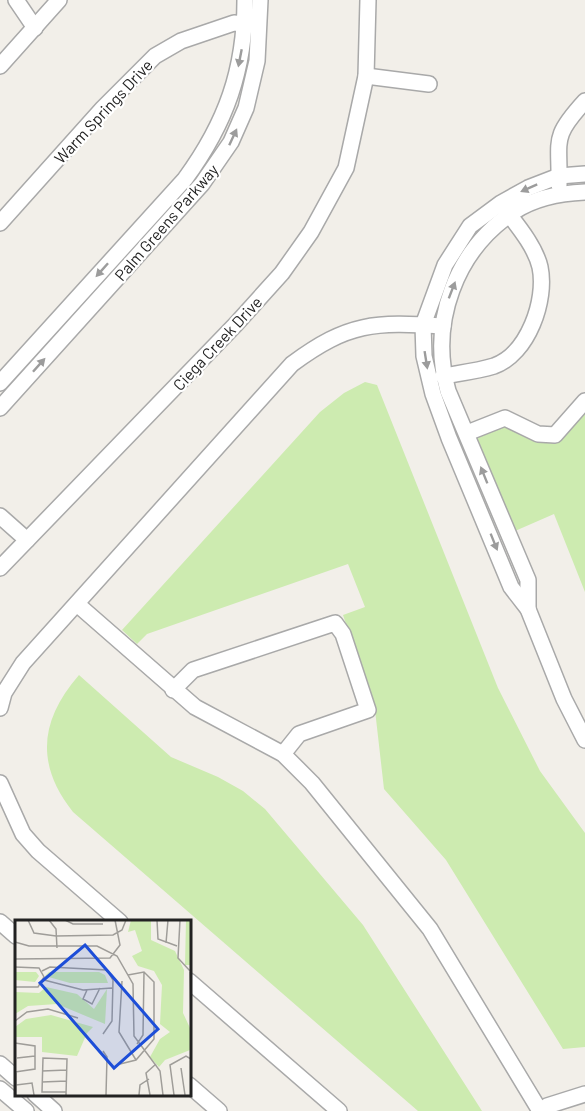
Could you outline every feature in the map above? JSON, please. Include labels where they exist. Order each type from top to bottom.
[{"type":"street","points":[[16,0],[35,28]]},
{"type":"street","points":[[0,66],[59,0]]},
{"type":"street","name":"Palm Greens Parkway","points":[[0,408],[202,184],[231,142],[246,108],[257,61],[252,25],[245,0]]},
{"type":"street","name":"Palm Greens Parkway","points":[[0,383],[185,179],[209,146],[227,110],[260,0]]},
{"type":"street","name":"Ciega Creek Drive","points":[[0,568],[236,324],[299,248],[346,168],[366,76],[368,0]]},
{"type":"street","name":"Warm Springs Drive","points":[[0,223],[103,108],[155,56],[181,41],[234,23],[252,25]]},
{"type":"street","points":[[366,76],[429,84]]},
{"type":"street","points":[[559,194],[557,142],[563,128],[585,101]]},
{"type":"street","points":[[585,174],[559,176],[505,209],[471,226],[458,242],[433,292],[423,325],[424,356],[433,394],[511,587],[528,609],[564,699],[585,740]]},
{"type":"street","points":[[505,209],[516,210],[559,194],[585,192]]},
{"type":"street","points":[[505,209],[463,265],[449,295],[440,337],[443,376],[528,580],[528,609]]},
{"type":"street","points":[[443,376],[494,366],[512,354],[530,328],[539,301],[540,267],[534,253],[505,209]]},
{"type":"street","points":[[0,708],[4,693],[23,663],[292,364],[314,347],[345,332],[378,323],[442,326]]},
{"type":"street","points":[[467,433],[505,418],[538,434],[555,435],[585,400]]},
{"type":"street","points":[[0,516],[27,540]]},
{"type":"street","points":[[77,604],[195,707],[283,754],[312,783],[417,910],[540,1111],[547,1106],[585,1095]]},
{"type":"street","points":[[173,690],[182,677],[193,670],[335,623],[343,634],[368,710],[299,734],[283,754]]},
{"type":"street","points":[[0,783],[23,834],[38,851],[118,920]]},
{"type":"street","points":[[0,922],[15,935]]},
{"type":"street","points":[[190,982],[339,1111]]},
{"type":"street","points":[[0,1064],[15,1077]]},
{"type":"street","points":[[190,1086],[219,1111]]},
{"type":"street","points":[[0,1089],[26,1111]]},
{"type":"street","points":[[36,1096],[54,1111]]},
{"type":"green space","points":[[365,382],[377,385],[498,688],[540,771],[585,833],[585,1047],[563,1049],[446,860],[384,789],[375,710],[343,615],[365,607],[348,564],[147,634],[137,644],[122,630],[320,412],[344,393]]},
{"type":"green space","points":[[585,408],[585,592],[554,514],[515,531],[475,436],[508,423],[539,443],[562,437]]},
{"type":"green space","points":[[79,675],[171,757],[218,777],[243,791],[265,809],[363,925],[482,1111],[418,1111],[73,812],[52,777],[47,742],[56,709]]}]
